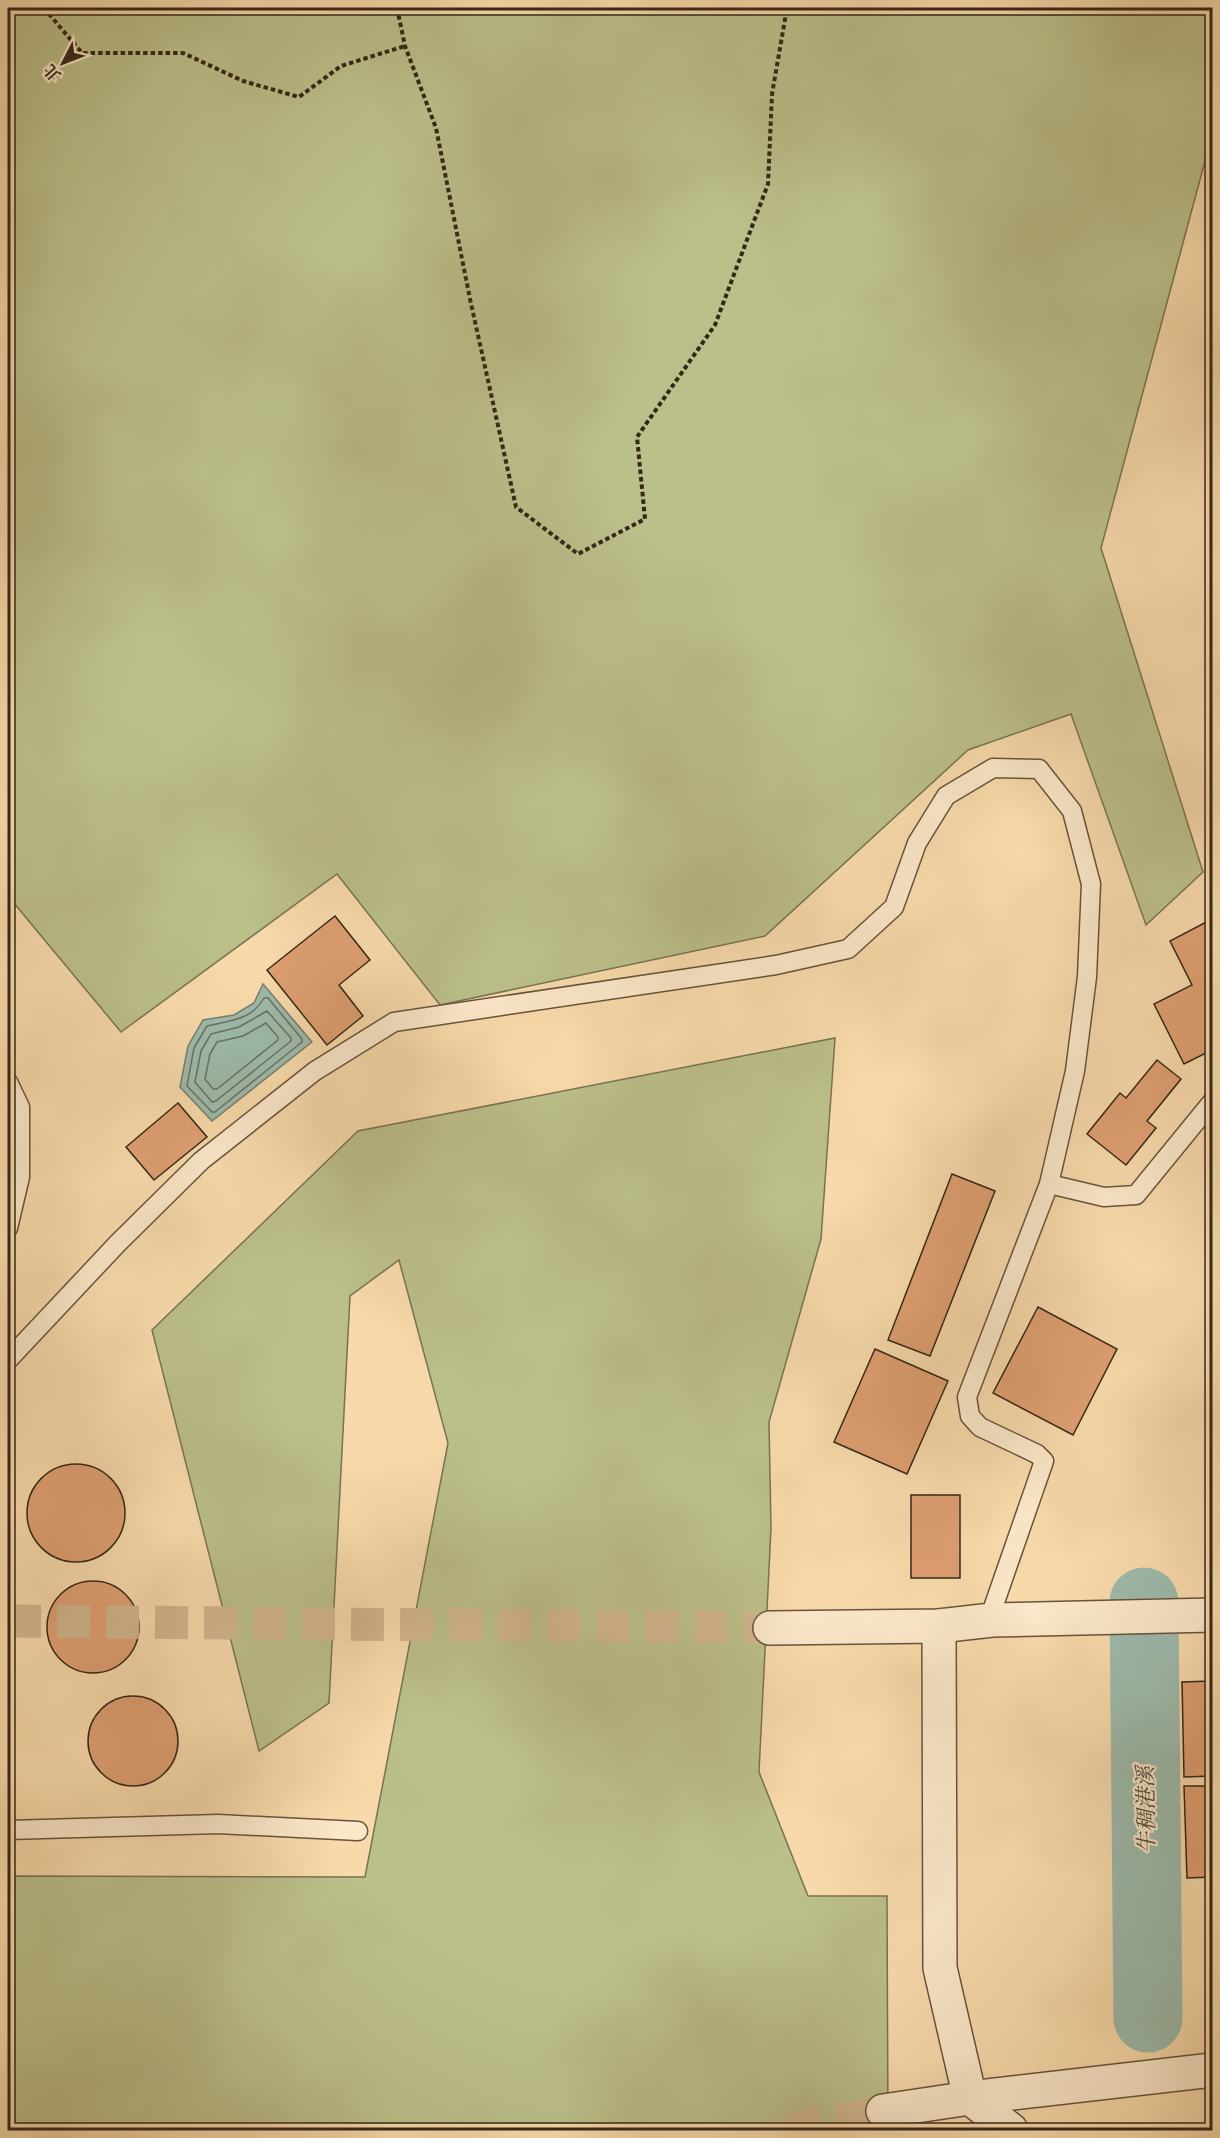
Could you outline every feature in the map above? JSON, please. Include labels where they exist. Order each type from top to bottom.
[{"type":"street","points":[[770,1628],[939,1626],[992,1620],[1212,1614]]},
{"type":"street","points":[[939,1626],[940,1968],[970,2098],[1011,2130]]},
{"type":"street","points":[[883,2111],[970,2098],[1212,2070]]},
{"type":"lane","points":[[8,1360],[118,1243],[201,1161],[315,1071],[394,1022],[776,965],[848,949],[894,907],[917,843],[946,796],[993,768],[1039,769],[1072,811],[1091,884],[1087,977],[1074,1071],[1049,1184],[967,1397],[970,1416],[980,1427],[1037,1454],[1044,1461],[994,1605],[992,1620]]},
{"type":"lane","points":[[8,1082],[20,1107],[20,1177],[8,1228]]},
{"type":"lane","points":[[1049,1184],[1104,1197],[1136,1195],[1212,1102]]},
{"type":"lane","points":[[8,1830],[218,1824],[358,1831]]},
{"type":"path","points":[[44,8],[82,53],[183,53],[243,81],[299,97],[342,66],[405,46]]},
{"type":"path","points":[[396,8],[405,46],[436,128],[470,299],[516,507],[578,554],[645,519],[637,437],[715,325],[768,184],[772,94],[787,8]]},
{"type":"green space","points":[[8,8],[1212,8],[1212,135],[1101,548],[1203,872],[1146,925],[1071,714],[968,750],[765,936],[440,1005],[337,874],[121,1032],[8,896]]},
{"type":"green space","points":[[835,1038],[821,1239],[769,1422],[771,1528],[759,1772],[808,1896],[887,1896],[888,2130],[8,2130],[8,1876],[365,1877],[448,1443],[399,1260],[350,1296],[329,1703],[259,1751],[152,1330],[358,1131]]},
{"type":"water","points":[[263,984],[312,1042],[212,1121],[180,1087],[188,1046],[203,1020],[234,1015],[254,1003]]},
{"type":"building","points":[[335,916],[370,960],[339,985],[363,1016],[327,1045],[267,970]]},
{"type":"building","points":[[1212,919],[1212,1050],[1184,1064],[1154,1004],[1192,985],[1170,941]]},
{"type":"building","points":[[1157,1060],[1181,1079],[1147,1121],[1156,1128],[1126,1165],[1087,1134],[1120,1093],[1126,1098]]},
{"type":"building","points":[[178,1103],[207,1137],[154,1180],[126,1147]]},
{"type":"building","points":[[952,1174],[995,1191],[930,1356],[888,1340]]},
{"type":"building","points":[[1038,1307],[1117,1349],[1073,1435],[993,1393]]},
{"type":"building","points":[[875,1349],[948,1381],[907,1474],[834,1442]]},
{"type":"building","points":[[76,1464],[95,1468],[111,1478],[121,1494],[125,1513],[121,1532],[111,1548],[95,1558],[76,1562],[57,1558],[41,1548],[31,1532],[27,1513],[31,1494],[41,1478],[57,1468]]},
{"type":"building","points":[[911,1495],[960,1495],[960,1578],[911,1578]]},
{"type":"building","points":[[93,1581],[110,1585],[125,1595],[135,1610],[139,1627],[135,1644],[125,1659],[110,1669],[93,1673],[76,1669],[61,1659],[51,1644],[47,1627],[51,1610],[61,1595],[76,1585]]},
{"type":"building","points":[[1212,1681],[1212,1776],[1184,1777],[1182,1682]]},
{"type":"building","points":[[133,1696],[150,1700],[165,1709],[174,1724],[178,1741],[174,1758],[165,1773],[150,1782],[133,1786],[116,1782],[101,1773],[92,1758],[88,1741],[92,1724],[101,1709],[116,1700]]},
{"type":"building","points":[[1184,1786],[1212,1786],[1212,1877],[1187,1878]]},
{"type":"waterway","name":"牛稠港溪","points":[[1144,1602],[1148,2018]]},
{"type":"tunnel","points":[[8,1621],[770,1628]]},
{"type":"tunnel","points":[[789,2130],[883,2111]]}]
